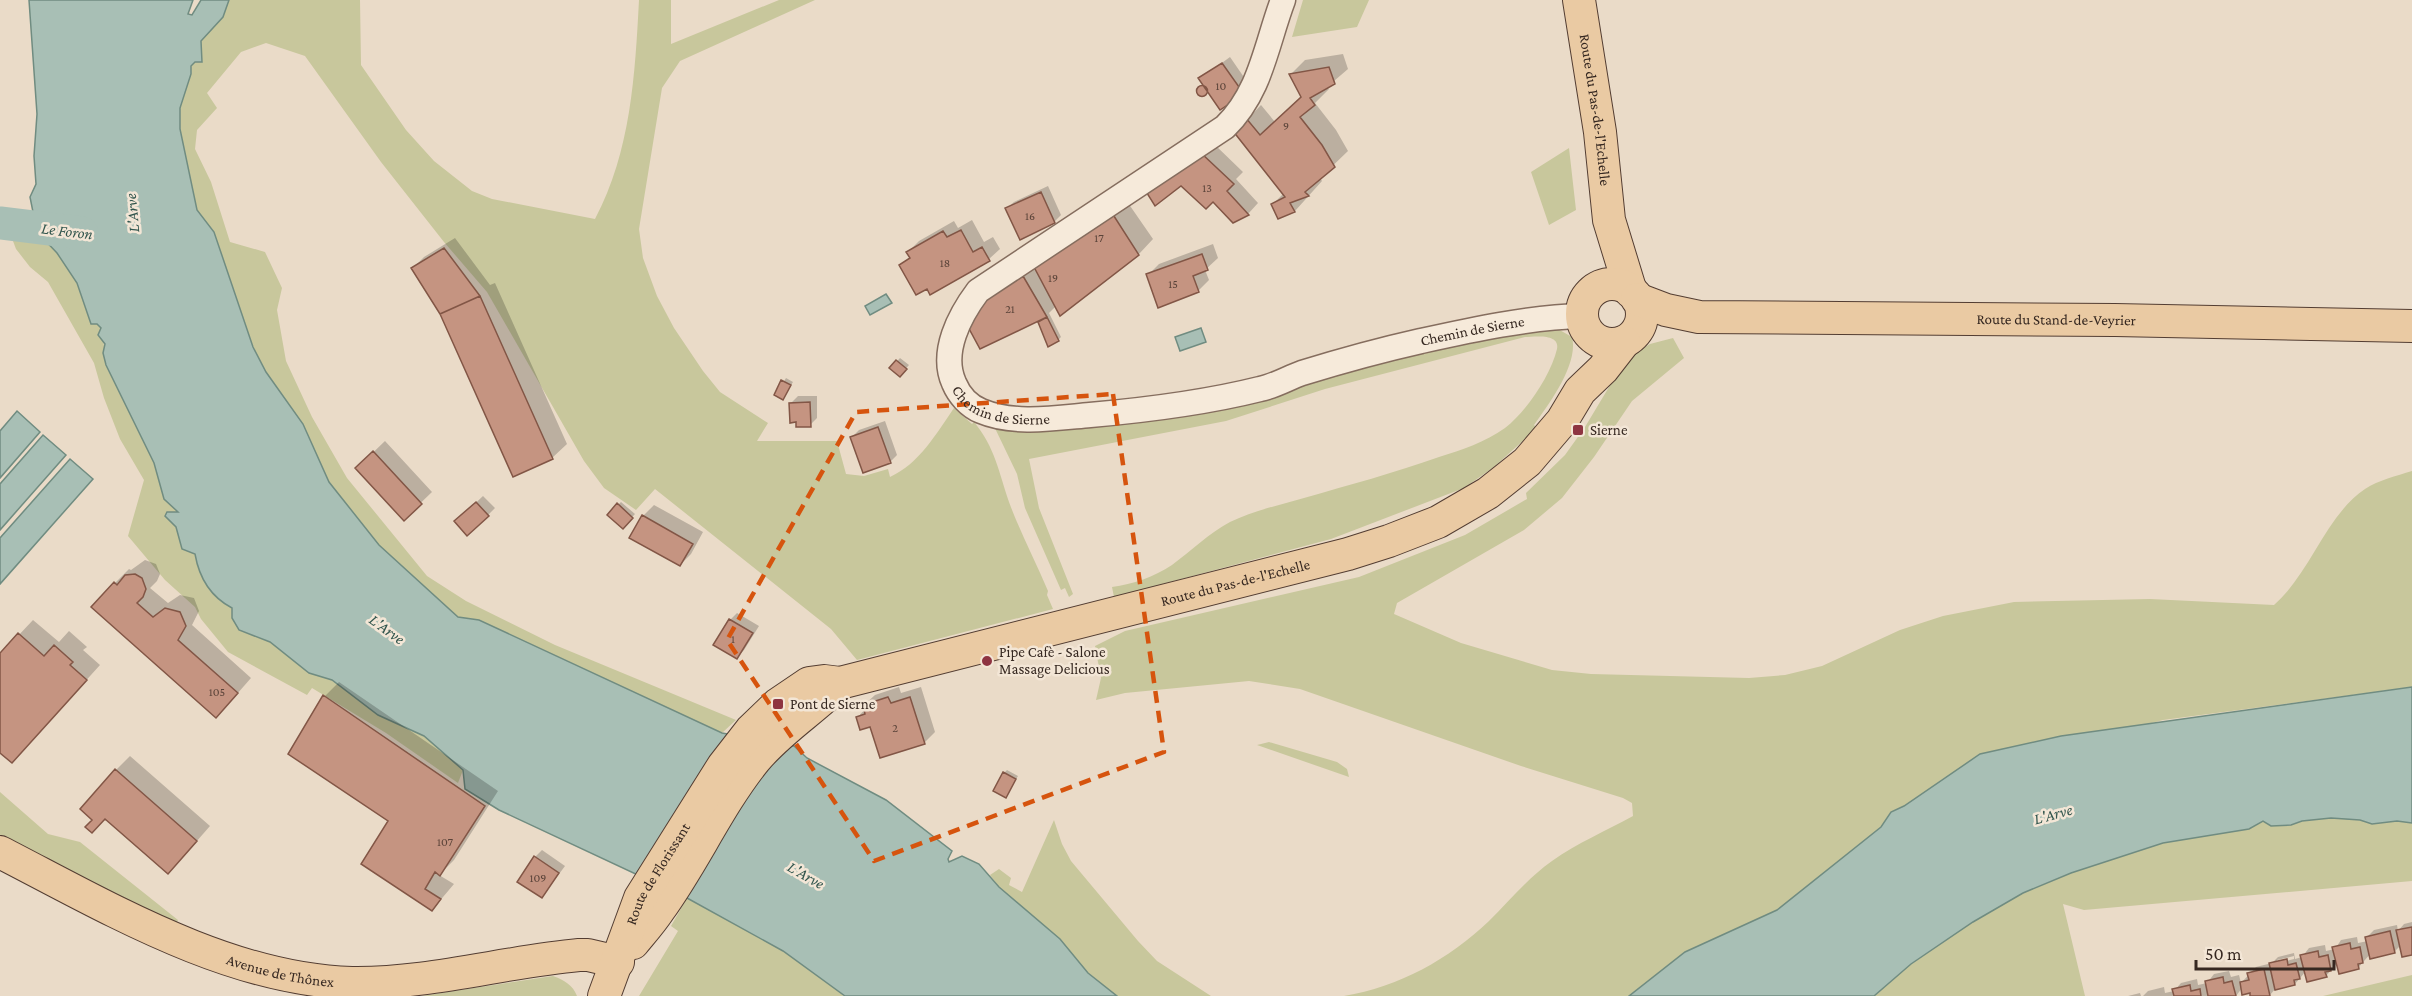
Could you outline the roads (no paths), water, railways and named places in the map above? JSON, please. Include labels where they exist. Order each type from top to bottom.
[{"type":"main road","name":"Route du Pas-de-l'Echelle","points":[[1580,0],[1600,132],[1609,220],[1634,295]]},
{"type":"main road","name":"Route du Pas-de-l'Echelle","points":[[1580,392],[1587,345],[1585,315],[1609,220]]},
{"type":"main road","points":[[1607,285],[1624,287],[1634,295],[1641,309],[1641,320],[1637,330],[1627,340],[1613,344],[1603,343],[1594,338],[1585,315],[1599,287],[1607,285]]},
{"type":"main road","name":"Route du Stand-de-Veyrier","points":[[1634,295],[1666,310],[1699,317],[2115,320],[2412,326]]},
{"type":"main road","name":"Route du Stand-de-Veyrier","points":[[1627,340],[1699,317]]},
{"type":"main road","name":"Route du Pas-de-l'Echelle","points":[[707,790],[737,747],[765,716],[778,704],[809,683],[833,684],[1296,568],[1348,554],[1412,532],[1464,508],[1510,477],[1527,462],[1550,437],[1580,392],[1627,340]]},
{"type":"main road","name":"Route du Pas-de-l'Echelle","points":[[714,820],[743,776],[770,743],[833,684]]},
{"type":"main road","name":"Route de Florissant","points":[[611,979],[707,790]]},
{"type":"main road","name":"Route de Florissant","points":[[650,904],[714,820]]},
{"type":"main road","name":"Avenue de Thônex","points":[[0,852],[138,922],[307,988],[429,978],[507,964],[588,955],[611,979]]},
{"type":"street","name":"Chemin de Sierne","points":[[1283,0],[1257,83],[1242,109],[1225,127],[978,291],[959,318],[951,349],[951,377],[965,401],[980,411],[1019,418],[1129,411],[1264,389],[1293,376],[1349,358],[1421,341],[1488,327],[1585,315]]},
{"type":"water","name":"L'Arve","points":[[29,0],[193,0],[188,14],[192,15],[201,0],[229,0],[223,17],[201,41],[202,62],[195,62],[191,66],[191,74],[180,108],[180,129],[197,210],[214,232],[253,347],[266,372],[303,424],[329,482],[379,545],[458,617],[479,620],[722,733],[794,746],[807,758],[886,800],[952,851],[949,862],[962,856],[979,864],[999,887],[1060,939],[1088,973],[1117,996],[845,996],[783,951],[687,898],[499,810],[465,789],[463,770],[424,736],[378,715],[332,680],[309,673],[270,642],[239,630],[232,618],[232,608],[207,586],[195,554],[182,549],[176,527],[165,516],[167,512],[178,512],[164,499],[154,463],[106,365],[103,353],[105,344],[98,335],[101,328],[97,324],[91,324],[77,283],[57,253],[37,232],[30,197],[36,184],[34,156],[37,114]]},
{"type":"water","points":[[886,294],[892,303],[870,315],[865,306]]},
{"type":"water","points":[[1201,328],[1206,342],[1180,351],[1175,337]]},
{"type":"water","points":[[17,411],[40,432],[0,478],[0,431]]},
{"type":"water","points":[[43,435],[66,455],[0,530],[0,484]]},
{"type":"water","points":[[70,459],[93,479],[0,584],[0,538]]},
{"type":"water","name":"L'Arve","points":[[2412,687],[2412,823],[2397,821],[2372,824],[2360,820],[2331,818],[2271,826],[2263,821],[2249,829],[2163,843],[2071,873],[2023,893],[1973,922],[1911,964],[1874,996],[1629,996],[1685,952],[1777,910],[1881,827],[1891,812],[1904,806],[1980,754],[2061,736]]},
{"type":"waterway","name":"Le Foron","points":[[0,223],[82,233]]},
{"type":"place","name":"Sierne","points":[[1578,430]]},
{"type":"place","name":"Pipe Cafè - Salone Massage Delicious","points":[[987,661]]},
{"type":"place","name":"Pont de Sierne","points":[[778,704]]}]
